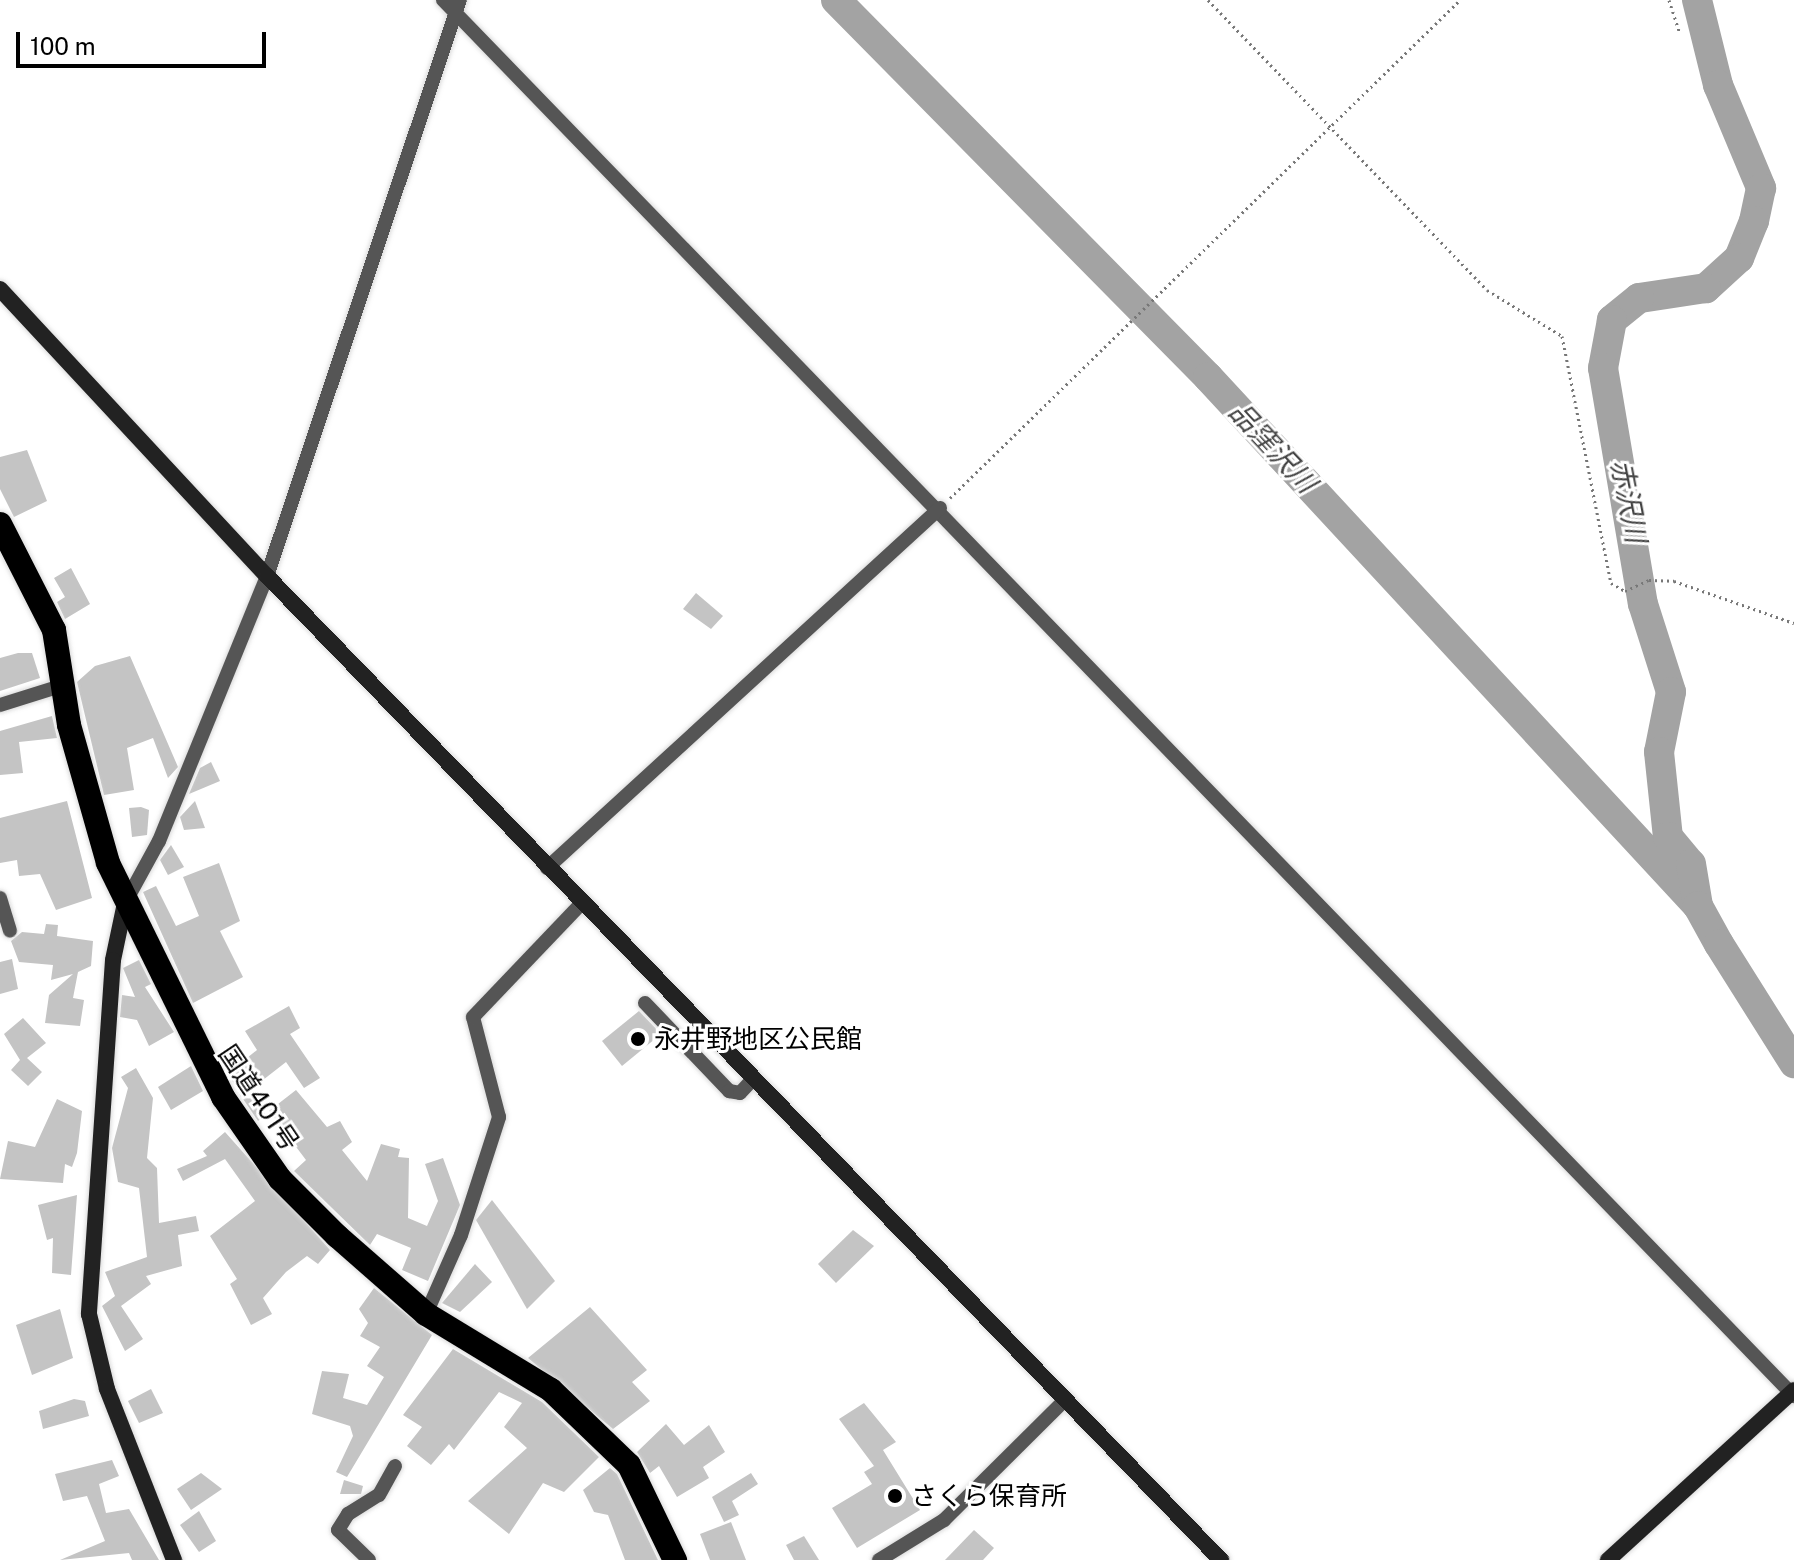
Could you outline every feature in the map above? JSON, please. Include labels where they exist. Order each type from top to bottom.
[{"type":"highway","name":"国道401号","points":[[0,524],[54,630],[99,832],[125,903],[196,1055],[263,1158],[319,1220],[426,1314],[551,1390],[629,1465],[675,1560]]},
{"type":"street","points":[[443,0],[457,7],[1793,1393],[1608,1560]]},
{"type":"street","points":[[174,1560],[107,1389],[89,1314],[113,960],[125,903],[159,841],[267,576],[457,7]]},
{"type":"street","points":[[0,289],[267,576],[547,868],[754,1078],[1062,1403],[1221,1560]]},
{"type":"street","points":[[547,868],[940,508]]},
{"type":"street","points":[[0,705],[64,685]]},
{"type":"street","points":[[0,898],[10,931]]},
{"type":"street","points":[[426,1314],[461,1235],[499,1117],[473,1017],[582,903]]},
{"type":"street","points":[[645,1003],[729,1091],[740,1093],[754,1078]]},
{"type":"street","points":[[879,1560],[944,1520],[1062,1403]]},
{"type":"street","points":[[369,1560],[338,1530],[348,1514],[379,1495],[395,1466]]},
{"type":"path","points":[[1208,0],[1487,290],[1562,336],[1611,583],[1625,591],[1649,580],[1674,581],[1794,623]]},
{"type":"path","points":[[940,508],[1460,0]]},
{"type":"path","points":[[1669,0],[1680,33]]},
{"type":"building","points":[[27,450],[47,501],[14,517],[0,489],[0,457]]},
{"type":"building","points":[[71,568],[90,604],[65,619],[57,602],[65,597],[54,578]]},
{"type":"building","points":[[696,593],[723,616],[711,629],[683,609]]},
{"type":"building","points":[[32,653],[40,678],[0,691],[0,658]]},
{"type":"building","points":[[130,656],[178,767],[168,778],[153,738],[127,748],[134,790],[104,795],[77,682],[95,666]]},
{"type":"building","points":[[52,716],[57,738],[19,742],[23,773],[0,775],[0,731]]},
{"type":"building","points":[[211,762],[220,781],[189,794],[200,768]]},
{"type":"building","points":[[67,801],[92,898],[56,910],[40,874],[19,876],[17,860],[0,863],[0,818]]},
{"type":"building","points":[[195,801],[205,828],[184,830],[180,817]]},
{"type":"building","points":[[129,808],[149,810],[147,835],[132,837]]},
{"type":"building","points":[[171,845],[184,867],[168,875],[160,860]]},
{"type":"building","points":[[219,863],[240,921],[220,931],[243,977],[193,1003],[143,892],[156,886],[176,926],[199,916],[183,877]]},
{"type":"building","points":[[46,924],[58,925],[57,936],[93,941],[91,966],[78,972],[73,998],[84,1000],[80,1026],[45,1023],[49,995],[73,974],[51,980],[53,965],[19,962],[11,941],[22,932],[44,934]]},
{"type":"building","points":[[12,959],[18,989],[0,994],[0,962]]},
{"type":"building","points":[[139,960],[151,984],[145,987],[174,1032],[149,1046],[137,1020],[120,1017],[122,995],[135,997],[123,968]]},
{"type":"building","points":[[289,1006],[300,1028],[290,1034],[320,1078],[304,1088],[286,1062],[241,1097],[228,1073],[257,1050],[245,1031]]},
{"type":"building","points":[[639,1011],[661,1034],[622,1066],[602,1041]]},
{"type":"building","points":[[23,1018],[46,1043],[27,1058],[42,1072],[28,1086],[11,1070],[20,1060],[4,1034]]},
{"type":"building","points":[[191,1066],[203,1091],[171,1110],[158,1087]]},
{"type":"building","points":[[136,1068],[153,1098],[147,1158],[157,1168],[159,1223],[196,1216],[199,1231],[178,1235],[182,1266],[146,1276],[151,1284],[121,1306],[143,1339],[125,1351],[102,1306],[115,1296],[105,1272],[147,1257],[139,1188],[118,1182],[112,1148],[128,1088],[121,1077]]},
{"type":"building","points":[[296,1090],[327,1127],[340,1121],[352,1142],[342,1150],[367,1181],[381,1144],[400,1149],[398,1157],[409,1158],[408,1218],[427,1226],[438,1201],[425,1164],[443,1158],[460,1205],[428,1281],[402,1270],[411,1248],[377,1234],[370,1245],[294,1171],[306,1160],[269,1111]]},
{"type":"building","points":[[250,1094],[266,1115],[258,1121],[243,1099]]},
{"type":"building","points":[[57,1099],[82,1111],[77,1153],[72,1167],[65,1164],[63,1183],[0,1179],[8,1141],[35,1147]]},
{"type":"building","points":[[225,1132],[330,1250],[318,1264],[307,1256],[286,1272],[263,1298],[272,1314],[251,1325],[230,1284],[237,1279],[210,1236],[255,1201],[225,1159],[183,1181],[177,1169],[207,1156],[203,1151]]},
{"type":"building","points":[[77,1195],[71,1275],[52,1273],[53,1238],[47,1240],[38,1205]]},
{"type":"building","points":[[492,1200],[555,1281],[527,1309],[476,1220]]},
{"type":"building","points":[[853,1230],[874,1246],[836,1283],[818,1264]]},
{"type":"building","points":[[475,1264],[492,1282],[460,1312],[442,1303]]},
{"type":"building","points":[[374,1288],[432,1335],[347,1477],[336,1472],[353,1436],[350,1426],[312,1414],[322,1371],[349,1374],[343,1398],[367,1405],[384,1377],[367,1366],[380,1347],[360,1336],[368,1323],[359,1309]]},
{"type":"building","points":[[590,1307],[647,1370],[632,1382],[650,1401],[613,1429],[528,1358]]},
{"type":"building","points":[[60,1309],[73,1358],[32,1375],[16,1325]]},
{"type":"building","points":[[453,1349],[542,1402],[599,1457],[564,1492],[543,1483],[509,1534],[468,1501],[527,1448],[504,1427],[522,1403],[499,1392],[454,1450],[449,1444],[431,1465],[407,1446],[422,1427],[403,1415]]},
{"type":"building","points":[[151,1389],[163,1413],[139,1423],[128,1401]]},
{"type":"building","points":[[74,1399],[85,1401],[89,1416],[43,1429],[39,1411]]},
{"type":"building","points":[[864,1403],[896,1442],[883,1450],[920,1510],[857,1548],[832,1508],[872,1484],[864,1472],[874,1466],[839,1419]]},
{"type":"building","points":[[666,1424],[684,1445],[709,1425],[725,1452],[703,1467],[709,1478],[677,1497],[659,1466],[650,1473],[637,1452]]},
{"type":"building","points":[[112,1460],[119,1476],[99,1484],[106,1513],[129,1509],[159,1560],[132,1560],[129,1553],[60,1560],[105,1541],[87,1496],[63,1501],[55,1474]]},
{"type":"building","points":[[610,1468],[617,1474],[658,1560],[625,1560],[608,1515],[594,1512],[583,1490]]},
{"type":"building","points":[[201,1473],[222,1489],[191,1510],[177,1489]]},
{"type":"building","points":[[751,1473],[758,1484],[732,1501],[739,1515],[724,1522],[712,1497]]},
{"type":"building","points":[[344,1480],[363,1486],[361,1494],[340,1494]]},
{"type":"building","points":[[199,1511],[216,1541],[199,1552],[180,1525]]},
{"type":"building","points":[[731,1522],[746,1560],[710,1560],[700,1534]]},
{"type":"building","points":[[974,1530],[994,1548],[983,1560],[945,1560]]},
{"type":"building","points":[[804,1536],[819,1560],[794,1560],[786,1545]]},
{"type":"waterway","name":"品窪沢川","points":[[836,0],[1208,377],[1698,906]]},
{"type":"waterway","name":"赤沢川","points":[[1697,0],[1718,85],[1761,188],[1754,221],[1739,258],[1706,288],[1639,298],[1612,320],[1603,368],[1643,604],[1671,692],[1659,752],[1668,837],[1691,864],[1698,906],[1719,944],[1794,1063]]},
{"type":"place","name":"永井野地区公民館","points":[[638,1039]]},
{"type":"place","name":"さくら保育所","points":[[895,1496]]}]
